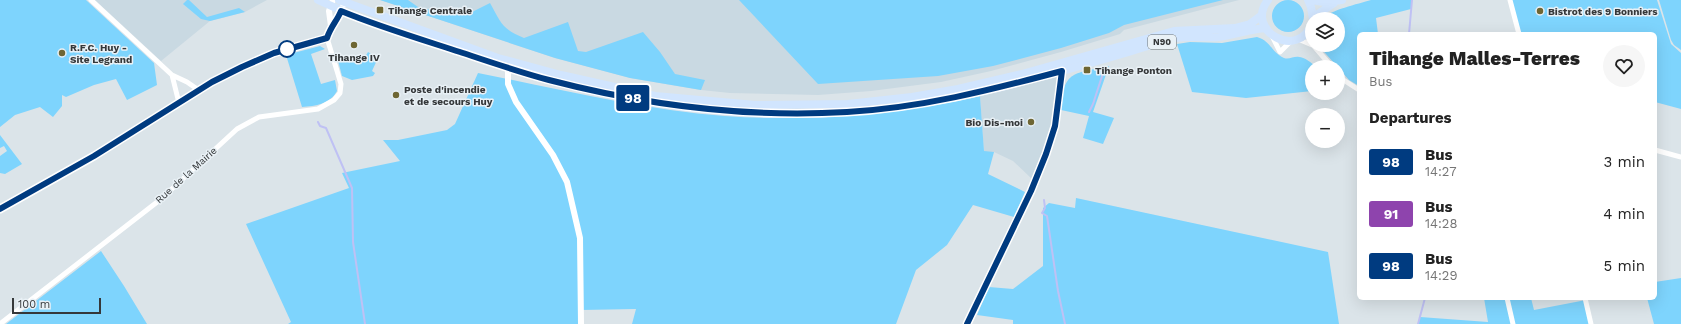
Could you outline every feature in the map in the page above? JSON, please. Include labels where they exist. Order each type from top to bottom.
[{"type":"main road","name":"N90","points":[[318,0],[332,3],[340,13],[508,68],[587,89],[658,102],[735,111],[811,113],[848,112],[941,100],[1000,88],[1176,38],[1191,36],[1219,37],[1253,29],[1268,31],[1283,41],[1294,40]]},
{"type":"main road","points":[[1268,0],[1263,8],[1262,15],[1263,24],[1268,31]]},
{"type":"main road","points":[[1311,12],[1309,0],[1318,2],[1339,1]]},
{"type":"main road","name":"N90","points":[[343,1],[498,58],[583,81],[655,96],[755,105],[799,106],[848,104],[958,90],[1174,31],[1235,28],[1250,24],[1262,15]]},
{"type":"main road","points":[[1321,12],[1339,1]]},
{"type":"main road","points":[[1294,40],[1305,33]]},
{"type":"street","points":[[91,0],[172,75],[187,82],[200,91]]},
{"type":"street","points":[[1510,0],[1518,32]]},
{"type":"street","points":[[0,209],[94,156],[179,103],[242,67],[274,53],[327,38],[331,26],[340,13],[343,1]]},
{"type":"street","points":[[331,26],[329,15],[332,3]]},
{"type":"street","name":"Rue de la Mairie","points":[[0,324],[161,199],[237,129],[259,117],[318,109],[334,100],[340,93],[341,84],[327,38]]},
{"type":"street","points":[[1294,40],[1305,43]]},
{"type":"street","points":[[1318,52],[1326,60]]},
{"type":"street","points":[[498,58],[508,68],[508,84],[516,102],[553,155],[567,182],[580,238],[581,324]]},
{"type":"street","points":[[967,324],[1031,191],[1046,154],[1055,126],[1062,71],[1067,61]]},
{"type":"street","points":[[508,68],[521,63]]},
{"type":"street","points":[[172,75],[179,103]]},
{"type":"street","points":[[1345,81],[1357,89]]},
{"type":"street","points":[[1657,151],[1681,157]]},
{"type":"street","points":[[1507,300],[1513,324]]},
{"type":"street","points":[[1585,300],[1591,324]]},
{"type":"shaded area","name":"R.F.C. Huy - Site Legrand","points":[[0,0],[86,0],[154,63],[157,85],[127,100],[116,79],[94,85],[66,97],[62,95],[62,106],[53,117],[40,107],[15,115],[0,127]]},
{"type":"shaded area","points":[[95,0],[267,0],[245,12],[210,21],[161,61]]},
{"type":"shaded area","points":[[189,0],[207,17],[239,8],[245,12],[210,21],[201,19],[183,4]]},
{"type":"shaded area","points":[[380,0],[1239,0],[1124,30],[1120,34],[991,71],[941,82],[871,91],[818,95],[730,93],[701,90],[630,78],[555,58]]},
{"type":"shaded area","points":[[380,0],[408,0],[418,7],[446,13],[470,13],[490,3],[503,25],[511,32],[524,38],[568,22],[578,51],[586,52],[643,32],[660,52],[675,74],[705,80],[701,90],[630,78],[555,58]]},
{"type":"shaded area","points":[[739,0],[1223,0],[1124,25],[1109,33],[1061,48],[993,66],[938,76],[818,84]]},
{"type":"shaded area","points":[[1285,0],[1291,0],[1301,7],[1304,16],[1303,22],[1297,29],[1291,32],[1285,32],[1275,25],[1272,19],[1272,13],[1279,3]]},
{"type":"shaded area","points":[[1371,0],[1412,0],[1411,9],[1376,18],[1378,32],[1357,32],[1357,85],[1345,75],[1345,60],[1331,60],[1324,52],[1345,52],[1345,12],[1333,12]]},
{"type":"shaded area","points":[[1510,0],[1657,0],[1671,44],[1681,53],[1681,109],[1657,103],[1657,32],[1518,32]]},
{"type":"shaded area","points":[[1659,0],[1681,0],[1681,50],[1674,45],[1671,40]]},
{"type":"shaded area","points":[[1257,37],[1265,41],[1276,53],[1284,58],[1288,59],[1301,57],[1308,60],[1305,60],[1305,92],[1246,98],[1192,92],[1177,44],[1190,42],[1222,43]]},
{"type":"shaded area","points":[[320,46],[325,49],[311,54],[321,84],[335,80],[337,91],[327,102],[302,107],[286,55]]},
{"type":"shaded area","points":[[368,52],[378,58],[372,71],[375,73],[373,76],[352,80],[342,76],[336,53],[339,53],[341,59],[356,55],[364,59]]},
{"type":"shaded area","points":[[1109,66],[1093,112],[1114,118],[1103,144],[1083,138],[1089,116],[1061,110],[1062,97],[1068,80],[1073,76],[1087,70]]},
{"type":"shaded area","points":[[478,73],[663,109],[757,118],[821,117],[885,112],[948,103],[980,96],[984,151],[994,152],[988,174],[1025,192],[1014,217],[973,205],[947,245],[916,270],[896,324],[632,324],[636,309],[581,310],[579,324],[288,324],[291,322],[246,224],[349,188],[342,173],[400,161],[383,140],[398,140],[447,130],[455,124]]},
{"type":"shaded area","points":[[1061,76],[1066,80],[1062,92],[1061,110],[1039,179],[1032,179],[1013,161],[994,152],[984,152],[980,96]]},
{"type":"shaded area","points":[[0,135],[22,164],[5,174],[0,173],[0,156],[7,151],[4,146],[0,148]]},
{"type":"shaded area","points":[[1076,198],[1328,252],[1339,324],[1013,324],[1013,320],[977,315],[989,287],[1013,289],[1043,266],[1043,208],[1049,203],[1075,208]]},
{"type":"shaded area","points":[[101,251],[147,324],[6,324]]},
{"type":"shaded area","points":[[1681,278],[1681,324],[1654,324],[1648,300],[1657,300],[1657,282]]},
{"type":"shaded area","points":[[1484,300],[1532,300],[1534,310],[1586,300],[1591,324],[1418,324],[1420,317],[1488,322]]},
{"type":"waterway","points":[[1409,32],[1412,0]]},
{"type":"waterway","points":[[1089,112],[1105,67]]},
{"type":"waterway","points":[[318,122],[320,126],[326,128],[352,188],[353,242],[365,324]]},
{"type":"waterway","points":[[1044,200],[1045,208],[1042,213],[1047,216],[1058,291],[1065,324]]},
{"type":"waterway","points":[[1418,324],[1424,300]]},
{"type":"bus line","name":"98","points":[[0,209],[94,156],[212,82],[274,53],[327,38],[331,26],[338,18],[341,11],[432,43],[548,80],[587,89],[704,109],[775,113],[860,111],[941,100],[1000,88],[1062,71],[1055,126],[1046,154],[1031,191],[967,324]]},
{"type":"place","name":"Tihange Centrale","points":[[380,10]]},
{"type":"place","name":"Bistrot des 9 Bonniers","points":[[1540,11]]},
{"type":"place","name":"Tihange IV","points":[[354,45]]},
{"type":"place","name":"R.F.C. Huy - Site Legrand","points":[[62,53]]},
{"type":"place","name":"Tihange Ponton","points":[[1087,70]]},
{"type":"place","name":"Poste d'incendie et de secours Huy","points":[[396,95]]},
{"type":"place","name":"Bio Dis-moi","points":[[1031,122]]}]
